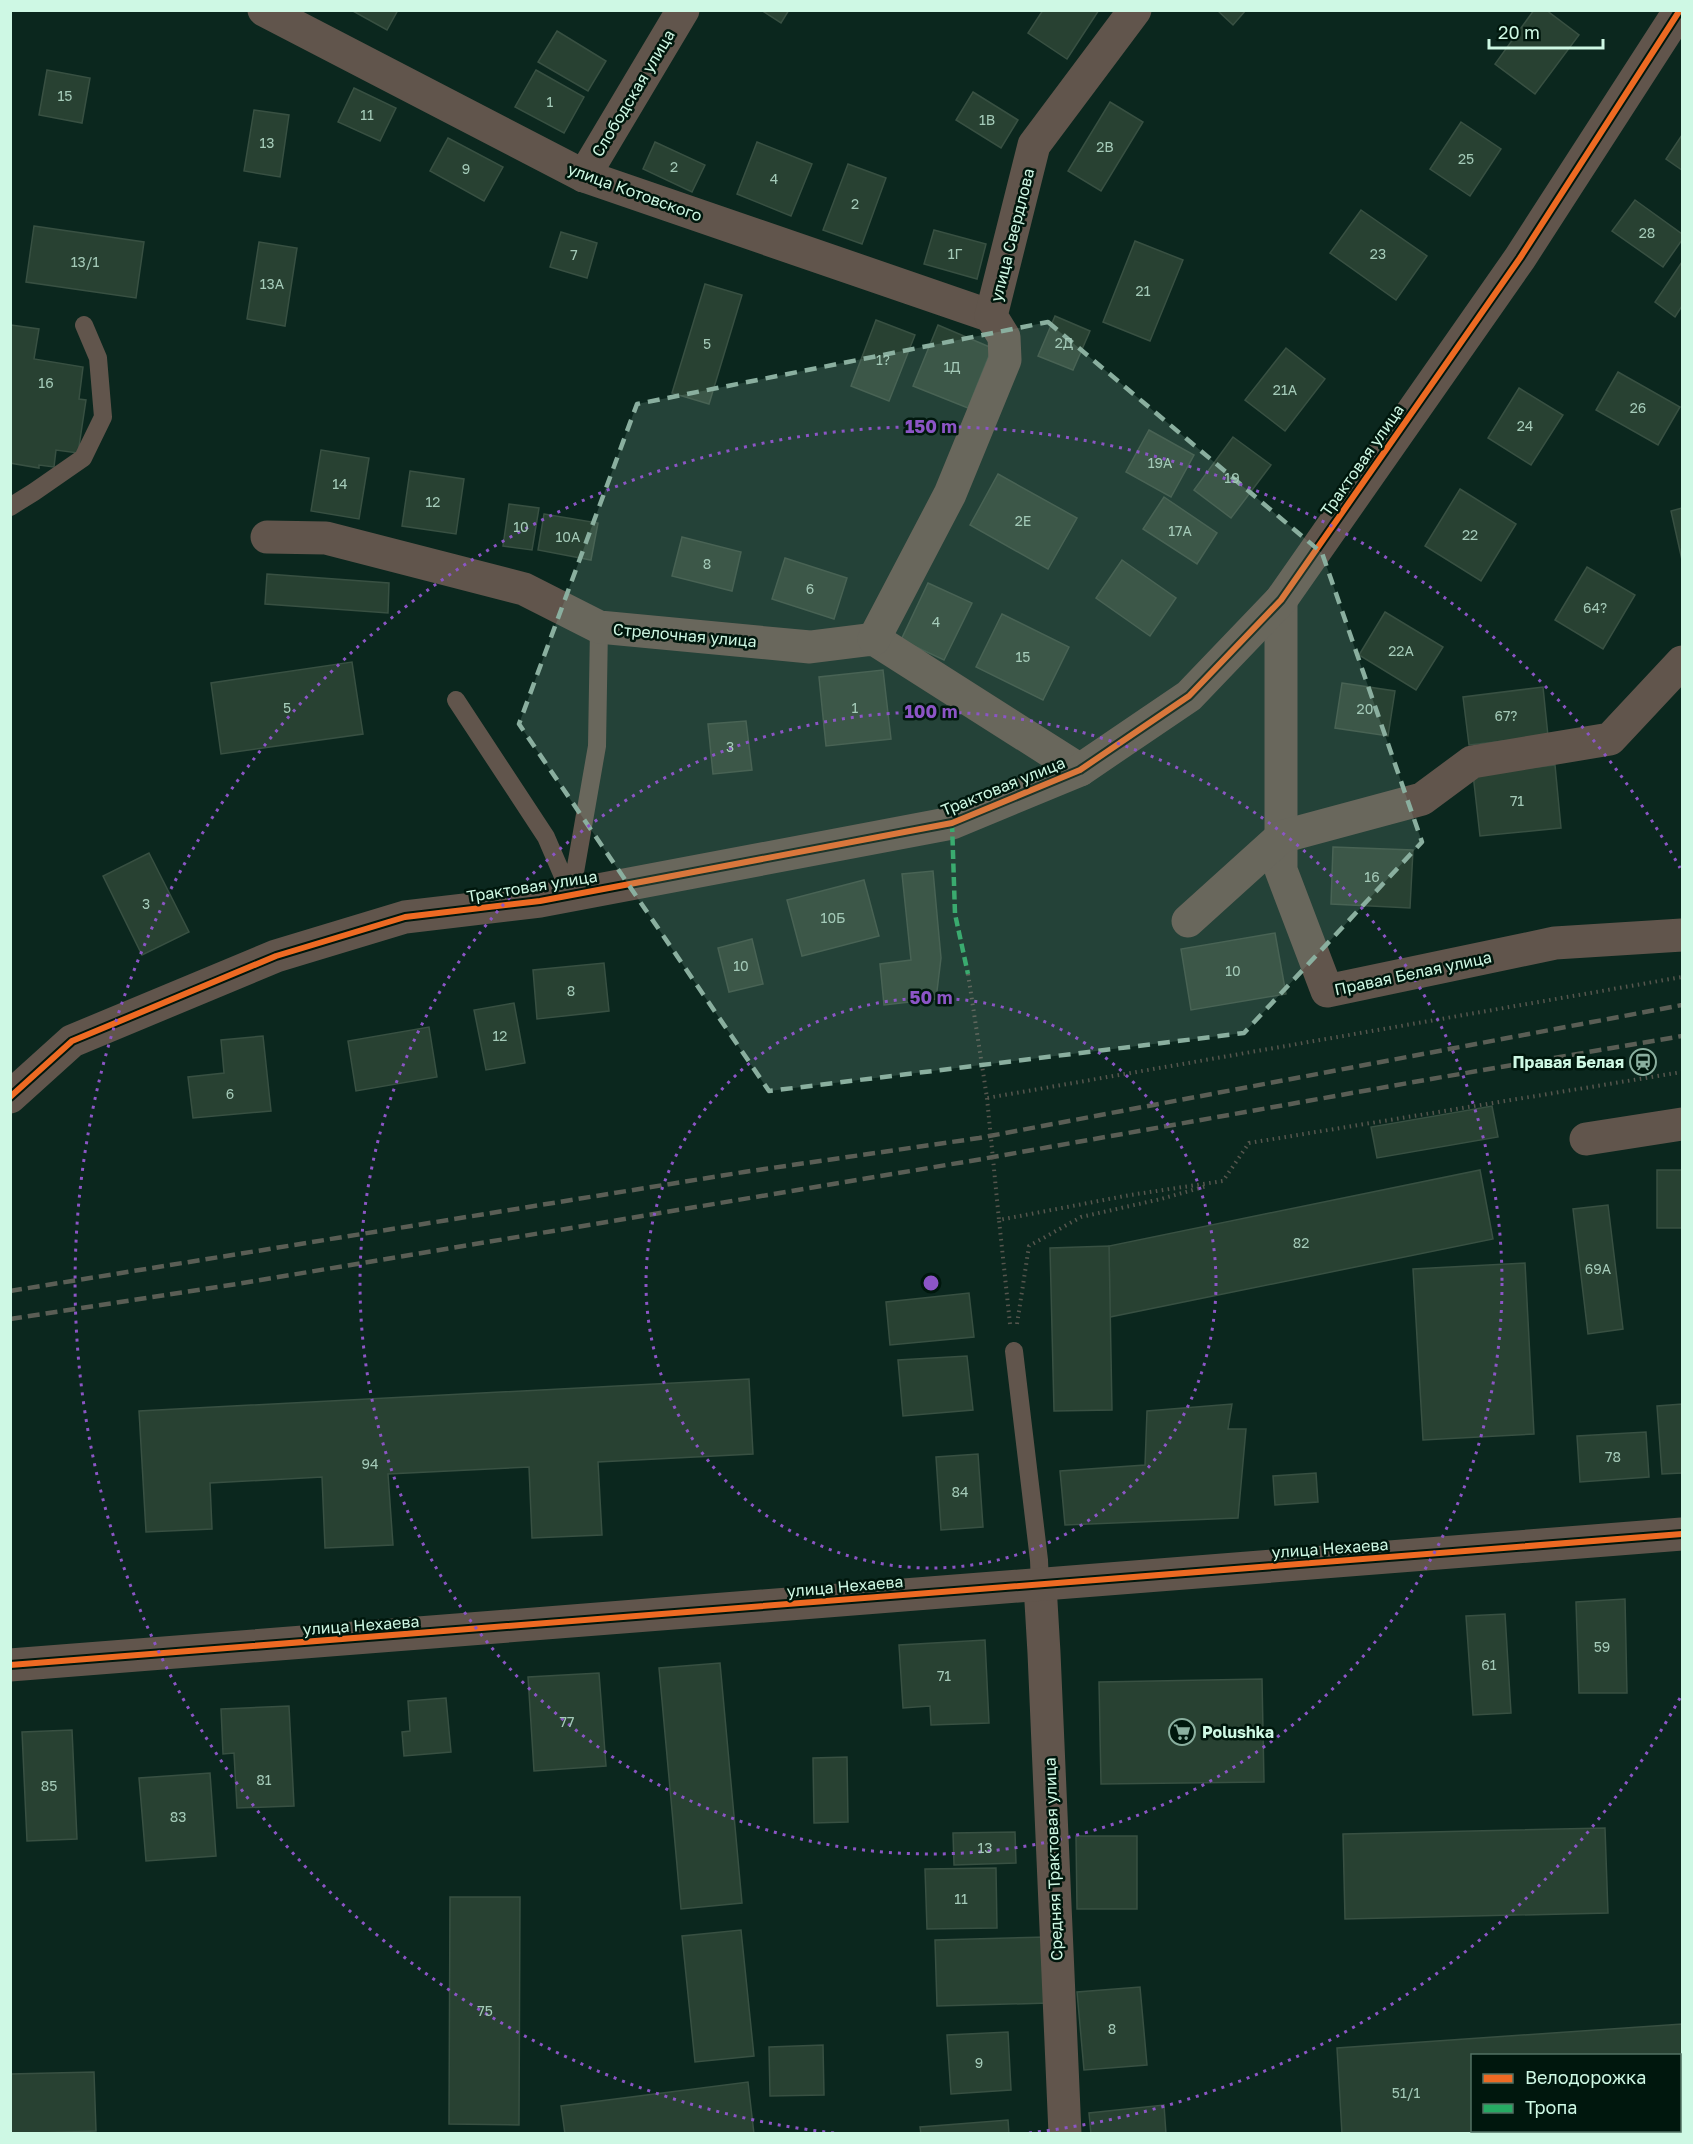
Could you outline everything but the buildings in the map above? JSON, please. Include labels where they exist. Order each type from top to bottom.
[{"type":"street","name":"улица Котовского","points":[[264,10],[584,176],[991,316]]},
{"type":"street","name":"Слободская улица","points":[[584,176],[683,10]]},
{"type":"street","name":"улица Свердлова","points":[[874,639],[950,494],[1005,360],[1004,337],[991,316],[1034,145],[1135,10]]},
{"type":"street","name":"Трактовая улица","points":[[10,1097],[24,1070],[72,1041],[276,957],[405,917],[540,901],[952,823],[1080,770],[1189,696],[1281,600],[1520,258],[1680,10]]},
{"type":"street","name":"Стрелочная улица","points":[[267,537],[326,538],[524,589],[599,627],[810,647],[874,639]]},
{"type":"street","name":"Правая Белая улица","points":[[1281,600],[1281,870],[1327,991],[1555,943],[1683,935]]},
{"type":"street","points":[[874,639],[1080,770]]},
{"type":"street","points":[[1188,921],[1281,837],[1422,799],[1472,762],[1610,739],[1683,662]]},
{"type":"street","points":[[1586,1138],[1683,1124]]},
{"type":"street","name":"улица Нехаева","points":[[10,1665],[1683,1534]]},
{"type":"street","name":"Средняя Трактовая улица","points":[[1040,1585],[1065,2133]]},
{"type":"lane","points":[[10,507],[82,458],[103,417],[98,358],[84,325]]},
{"type":"lane","points":[[571,895],[597,746],[599,627]]},
{"type":"lane","points":[[456,700],[546,837],[571,895]]},
{"type":"lane","points":[[1014,1351],[1040,1585]]},
{"type":"path","points":[[968,974],[987,1098],[1014,1351]]},
{"type":"path","points":[[987,1098],[1683,977]]},
{"type":"path","points":[[1014,1351],[1029,1246],[1081,1216],[1161,1199],[1223,1181],[1249,1143],[1683,1072]]},
{"type":"path","points":[[999,1220],[1130,1195],[1223,1181]]},
{"type":"highlighted area","points":[[1048,322],[1322,553],[1422,842],[1244,1033],[769,1091],[519,724],[637,404]]},
{"type":"railway","points":[[10,1291],[744,1172],[979,1138],[1682,1005]]},
{"type":"railway","points":[[10,1319],[237,1284],[982,1159],[1682,1036]]},
{"type":"marked path","points":[[952,823],[955,914],[968,974]]},
{"type":"cycle path","points":[[10,1097],[72,1041],[276,956],[405,917],[540,901],[952,823],[1080,770],[1189,696],[1281,600],[1520,258],[1680,10]]},
{"type":"cycle path","points":[[10,1665],[1682,1534]]},
{"type":"place","name":"Правая Белая","points":[[1643,1062]]},
{"type":"place","name":"Polushka","points":[[1182,1732]]}]
